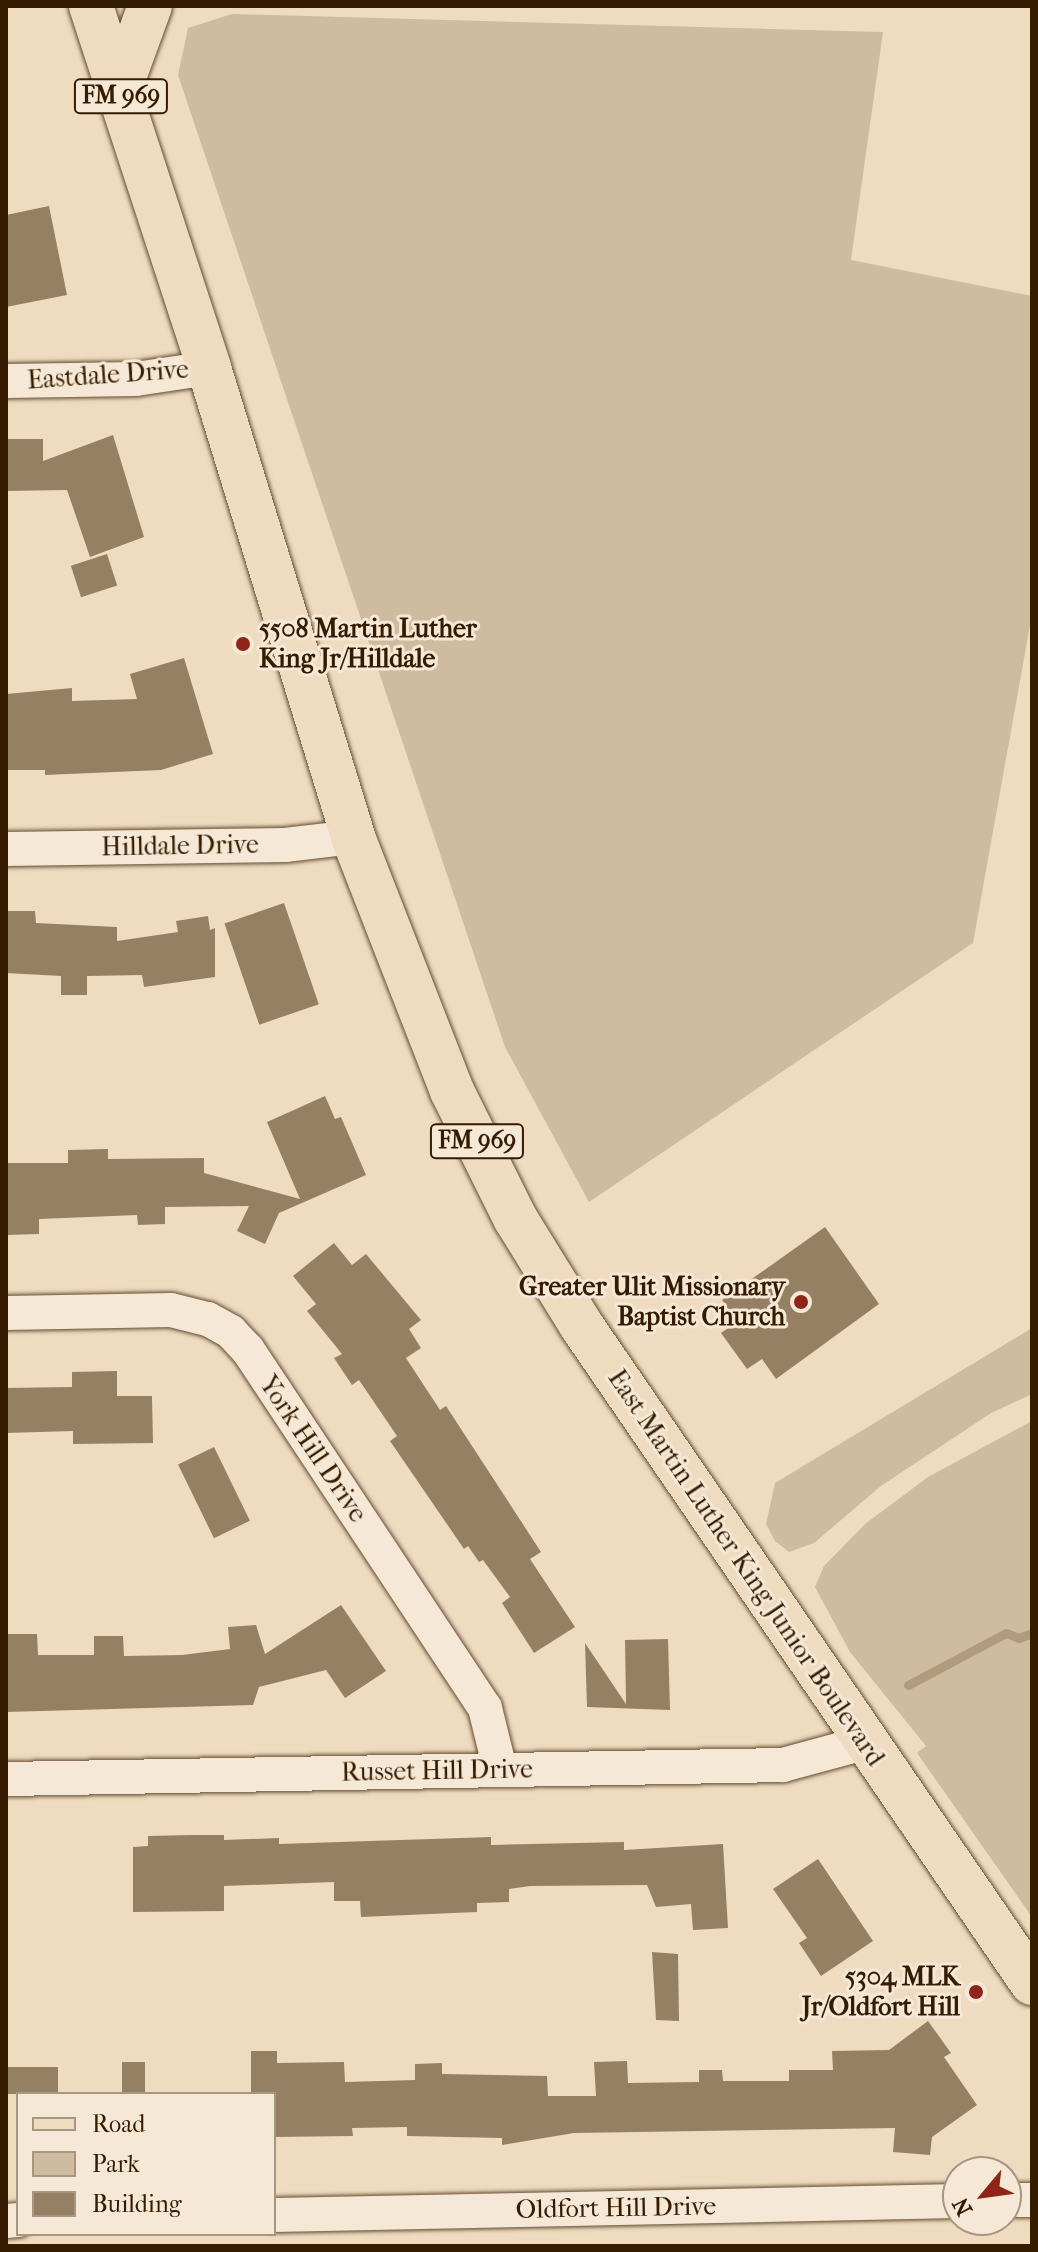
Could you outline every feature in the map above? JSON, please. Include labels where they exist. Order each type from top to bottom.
[{"type":"main road","name":"East Martin Luther King Junior Boulevard","points":[[91,6],[209,368],[353,837],[452,1091],[515,1218],[581,1325],[864,1743],[1032,1983]]},
{"type":"main road","points":[[119,91],[150,6]]},
{"type":"street","name":"Eastdale Drive","points":[[6,381],[136,379],[209,368]]},
{"type":"street","name":"Hilldale Drive","points":[[6,849],[285,845],[353,837]]},
{"type":"street","name":"York Hill Drive","points":[[6,1313],[171,1310],[208,1319],[231,1332],[248,1350],[485,1708],[500,1769]]},
{"type":"street","name":"Russet Hill Drive","points":[[6,1779],[783,1765],[864,1743]]},
{"type":"street","name":"Oldfort Hill Drive","points":[[276,2215],[942,2201]]},
{"type":"green space","points":[[232,14],[883,32],[851,260],[1032,296],[1032,614],[973,943],[589,1202],[505,1047],[178,75],[188,28]]},
{"type":"green space","points":[[1032,1328],[1032,1394],[991,1413],[881,1486],[814,1543],[789,1552],[775,1541],[766,1524],[775,1483]]},
{"type":"green space","points":[[1032,1421],[1032,1917],[917,1753],[926,1746],[850,1652],[815,1587],[824,1566],[865,1524],[928,1477]]},
{"type":"building","points":[[49,206],[67,295],[6,307],[6,215]]},
{"type":"building","points":[[113,435],[144,537],[90,557],[67,490],[6,491],[6,439],[43,439],[43,461]]},
{"type":"building","points":[[107,554],[117,585],[81,597],[71,566]]},
{"type":"building","points":[[184,658],[213,754],[161,770],[45,775],[45,770],[6,770],[6,694],[72,688],[72,701],[137,699],[130,674]]},
{"type":"building","points":[[284,903],[319,1004],[259,1025],[224,924]]},
{"type":"building","points":[[6,911],[35,911],[36,923],[117,927],[117,941],[178,932],[176,921],[208,916],[210,930],[215,928],[215,977],[144,987],[142,975],[87,976],[87,995],[61,995],[61,976],[6,973]]},
{"type":"building","points":[[325,1096],[335,1119],[341,1117],[366,1175],[279,1213],[265,1244],[237,1231],[249,1206],[165,1207],[165,1224],[138,1225],[137,1215],[39,1219],[39,1234],[6,1235],[6,1163],[68,1163],[68,1150],[108,1149],[108,1159],[204,1158],[204,1173],[300,1199],[267,1122]]},
{"type":"building","name":"Greater Ulit Missionary Baptist Church","points":[[825,1227],[879,1304],[776,1379],[762,1359],[747,1369],[721,1333],[737,1322],[722,1300]]},
{"type":"building","points":[[334,1243],[352,1265],[366,1254],[421,1320],[409,1329],[421,1348],[406,1358],[440,1410],[446,1406],[541,1552],[530,1559],[575,1627],[534,1653],[502,1603],[510,1597],[483,1560],[479,1562],[468,1546],[464,1549],[390,1441],[397,1436],[359,1380],[352,1385],[334,1358],[342,1354],[307,1311],[316,1304],[293,1276]]},
{"type":"building","points":[[117,1371],[117,1396],[152,1396],[153,1443],[73,1444],[73,1431],[6,1433],[6,1388],[72,1387],[72,1372]]},
{"type":"building","points":[[214,1447],[250,1521],[214,1538],[178,1465]]},
{"type":"building","points":[[341,1605],[386,1671],[345,1698],[326,1670],[259,1687],[253,1705],[6,1712],[6,1634],[37,1634],[38,1655],[94,1655],[94,1636],[123,1636],[124,1656],[182,1655],[230,1649],[228,1627],[256,1625],[265,1654]]},
{"type":"building","points":[[668,1639],[670,1710],[587,1707],[585,1643],[626,1704],[625,1640]]},
{"type":"building","points":[[224,1835],[224,1840],[279,1838],[279,1844],[491,1837],[491,1845],[624,1842],[624,1850],[723,1844],[728,1928],[693,1930],[691,1904],[656,1907],[647,1885],[530,1886],[509,1889],[509,1902],[477,1903],[477,1912],[361,1917],[360,1901],[334,1901],[334,1882],[224,1886],[224,1911],[133,1912],[133,1847],[148,1846],[148,1836]]},
{"type":"building","points":[[818,1859],[873,1941],[821,1976],[799,1943],[807,1938],[773,1889]]},
{"type":"building","points":[[652,1952],[678,1954],[679,2021],[656,2020]]},
{"type":"building","points":[[928,2021],[951,2053],[944,2057],[977,2105],[932,2137],[930,2155],[893,2152],[895,2128],[574,2133],[502,2145],[502,2138],[407,2136],[407,2127],[352,2128],[353,2136],[276,2137],[276,2092],[251,2092],[251,2051],[277,2051],[277,2063],[344,2062],[345,2082],[415,2080],[415,2064],[442,2063],[442,2074],[547,2076],[548,2096],[596,2096],[594,2062],[627,2061],[628,2083],[699,2082],[699,2070],[722,2070],[723,2081],[789,2081],[789,2070],[833,2070],[832,2051],[889,2050]]},
{"type":"building","points":[[122,2062],[145,2062],[145,2092],[122,2092]]},
{"type":"building","points":[[6,2067],[58,2067],[58,2092],[6,2094]]},
{"type":"waterway","points":[[908,1685],[1006,1633],[1019,1638],[1032,1633]]},
{"type":"place","name":"5508 Martin Luther King Jr/Hilldale","points":[[243,644]]},
{"type":"place","name":"Greater Ulit Missionary Baptist Church","points":[[801,1302]]},
{"type":"place","name":"5304 MLK Jr/Oldfort Hill","points":[[976,1992]]}]
